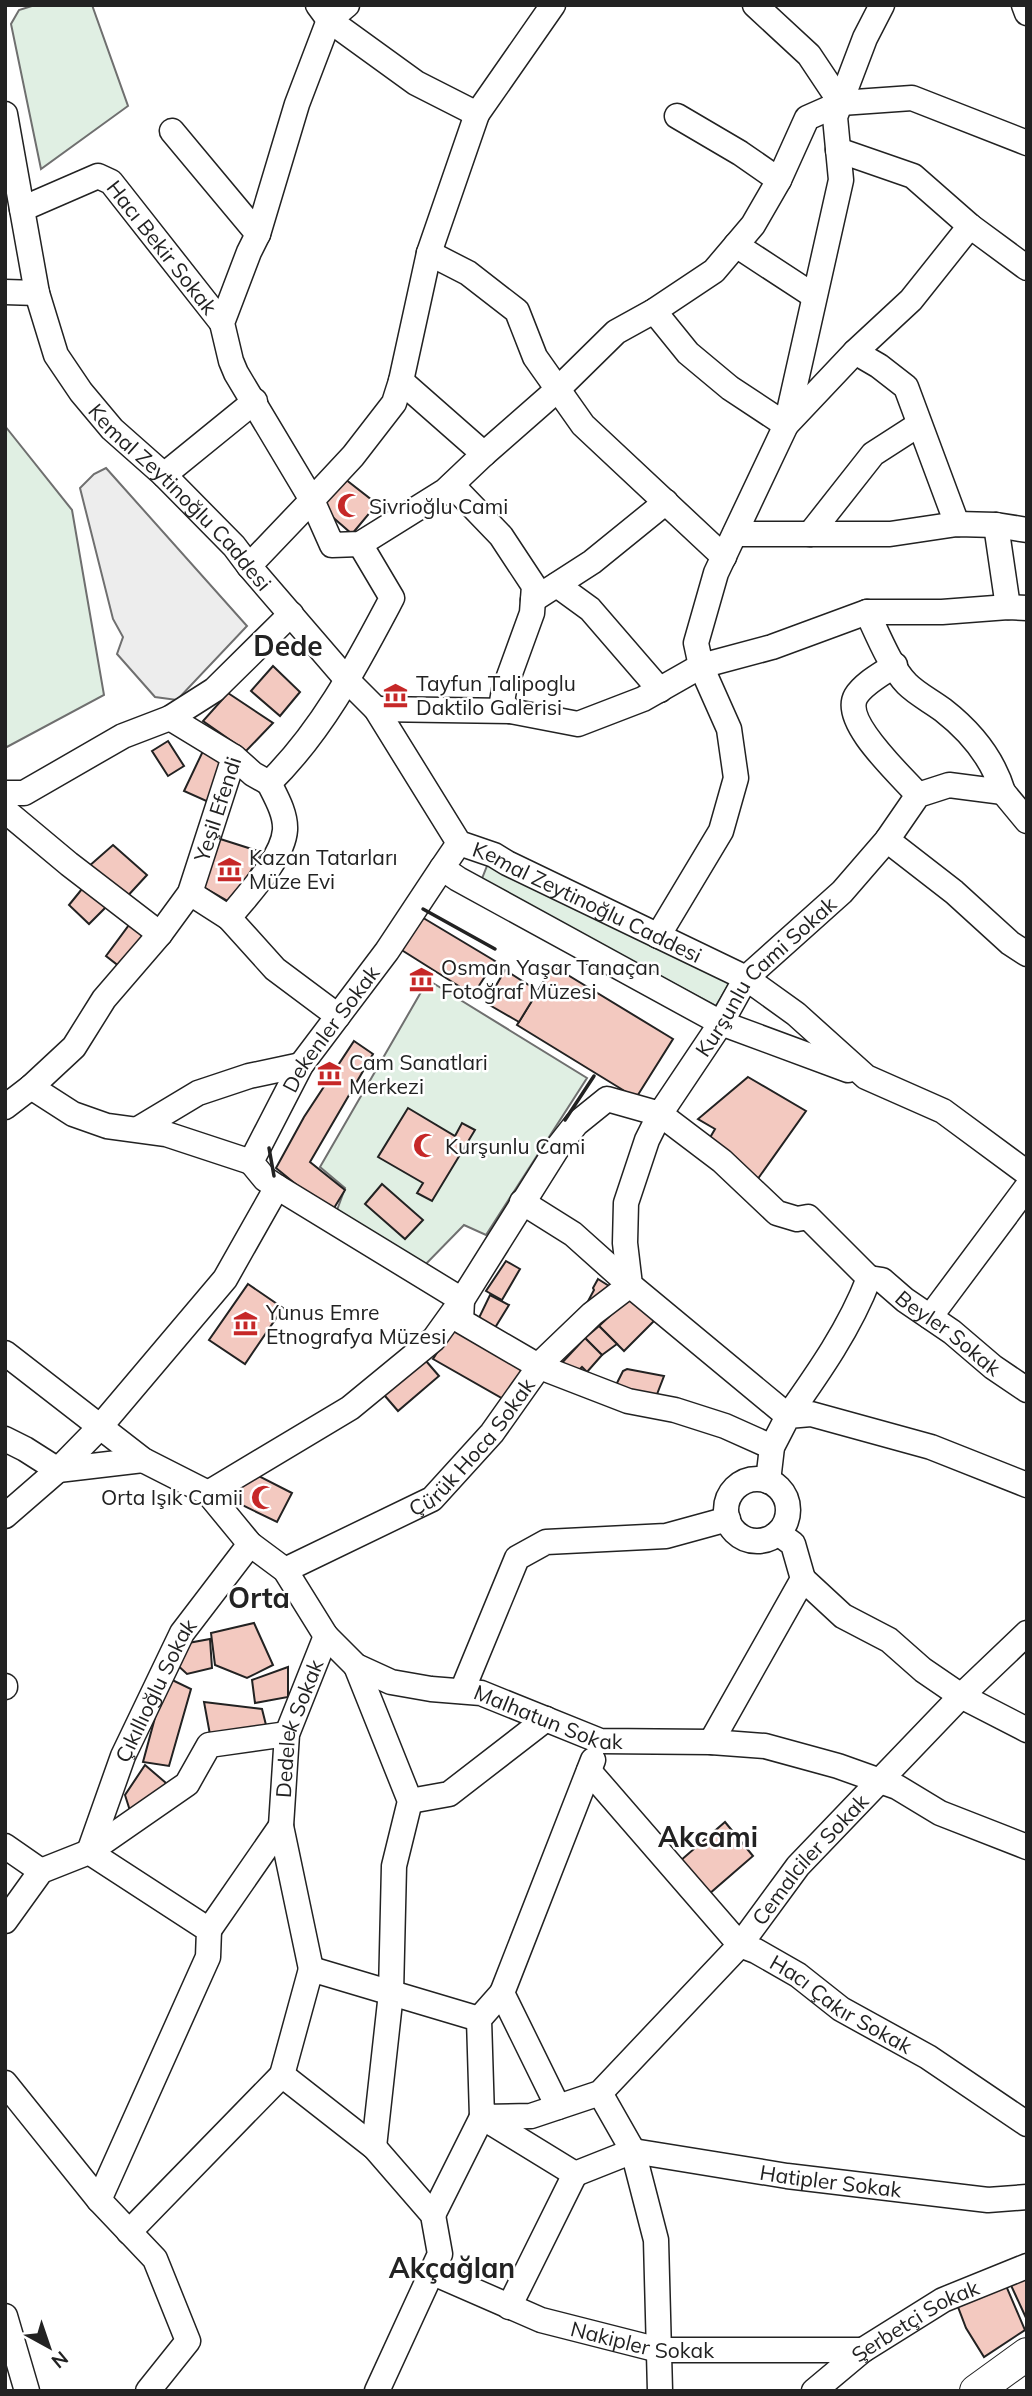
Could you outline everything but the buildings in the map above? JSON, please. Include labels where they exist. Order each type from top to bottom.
[{"type":"main road","points":[[976,2391],[1027,2354]]},
{"type":"street","points":[[249,566],[353,456],[394,403],[429,253],[477,114],[553,5]]},
{"type":"street","points":[[755,5],[809,55],[841,103]]},
{"type":"street","points":[[658,936],[721,831],[736,778],[729,729],[701,667],[696,643],[716,573],[786,425],[841,180],[835,117],[865,38],[883,5]]},
{"type":"street","points":[[1024,5],[1027,13]]},
{"type":"street","points":[[477,114],[416,83],[332,10],[297,104],[258,234],[222,323],[231,361],[312,500],[332,545],[360,544],[452,485],[557,390],[616,332],[654,311],[714,271],[753,225],[779,180],[807,118],[841,103],[912,98],[1027,142]]},
{"type":"street","name":"Kemal Zeytinoğlu Caddesi","points":[[5,114],[37,293],[56,355],[81,392],[112,429],[164,475],[234,546],[348,681],[376,709],[459,843],[494,855],[746,978],[796,1014],[866,1077],[943,1111],[1027,1173]]},
{"type":"street","points":[[677,116],[740,153],[779,180]]},
{"type":"street","points":[[172,131],[258,234]]},
{"type":"street","points":[[838,150],[913,176],[970,226],[1027,268]]},
{"type":"street","name":"Hacı Bekir Sokak","points":[[22,209],[98,176],[111,182],[222,323]]},
{"type":"street","points":[[786,425],[855,352],[911,300],[970,226]]},
{"type":"street","points":[[736,245],[814,296]]},
{"type":"street","points":[[429,253],[468,273],[517,311],[535,357],[583,425],[724,557]]},
{"type":"street","points":[[5,292],[37,293]]},
{"type":"street","points":[[654,311],[688,353],[730,388],[786,425]]},
{"type":"street","points":[[855,352],[906,387],[957,524]]},
{"type":"street","points":[[401,381],[484,454]]},
{"type":"street","points":[[164,475],[255,401]]},
{"type":"street","points":[[810,534],[873,454],[918,425]]},
{"type":"street","points":[[452,485],[500,536],[534,586],[532,613],[504,690],[502,702],[510,711]]},
{"type":"street","points":[[533,600],[592,562],[666,502]]},
{"type":"street","points":[[735,534],[890,534],[957,524],[996,525],[1027,530]]},
{"type":"street","points":[[376,709],[510,711],[578,724],[643,699],[701,667],[772,647],[867,612],[942,612],[1017,607],[996,525]]},
{"type":"street","points":[[269,783],[316,728],[348,681],[392,598],[360,544]]},
{"type":"street","points":[[557,584],[590,609],[660,690]]},
{"type":"street","points":[[867,612],[906,684],[946,712],[981,747],[998,774],[1003,792],[1027,821]]},
{"type":"street","points":[[160,934],[69,864],[11,804],[123,736],[170,718],[215,690],[291,614]]},
{"type":"street","points":[[895,665],[874,679],[856,697],[852,711],[862,733],[918,794],[949,785],[1003,792]]},
{"type":"street","name":"Yeşil Efendi","points":[[5,1107],[74,1047],[104,999],[160,934],[190,893],[234,757],[170,718]]},
{"type":"street","points":[[229,919],[279,849],[285,829],[282,810],[269,783],[253,774],[234,757]]},
{"type":"street","name":"Kurşunlu Cami Sokak","points":[[630,1284],[625,1243],[625,1203],[647,1140],[660,1114],[721,1023],[746,978],[842,892],[887,840],[918,794]]},
{"type":"street","points":[[887,840],[954,892],[1010,943],[1027,954]]},
{"type":"street","name":"Dekenler Sokak","points":[[251,1163],[301,1065],[387,951],[459,843]]},
{"type":"street","points":[[442,868],[721,1023],[866,1077]]},
{"type":"street","points":[[190,893],[229,919],[275,969],[338,1016]]},
{"type":"street","points":[[138,1129],[198,1093],[249,1076],[301,1065]]},
{"type":"street","points":[[31,1087],[73,1114],[107,1126],[166,1134],[251,1163],[265,1179],[277,1187],[462,1300]]},
{"type":"street","points":[[208,1493],[351,1408],[434,1339],[462,1300],[558,1147],[576,1124],[607,1099],[660,1114]]},
{"type":"street","name":"Beyler Sokak","points":[[660,1114],[722,1161],[777,1213],[797,1219],[808,1217],[869,1278],[882,1280],[1027,1390]]},
{"type":"street","points":[[5,1516],[58,1470],[99,1428],[225,1279],[277,1187]]},
{"type":"street","points":[[930,1317],[1027,1188]]},
{"type":"street","points":[[522,1202],[573,1234],[788,1416],[811,1414],[930,1447],[1027,1485]]},
{"type":"street","points":[[768,1482],[772,1447],[788,1416],[823,1367],[858,1308],[869,1278]]},
{"type":"street","name":"Çürük Hoca Sokak","points":[[285,1570],[432,1499],[492,1433],[540,1367],[592,1314],[630,1284]]},
{"type":"street","points":[[462,1300],[461,1321],[540,1367],[628,1401],[675,1410],[725,1426],[772,1447]]},
{"type":"street","name":"Malhatun Sokak","points":[[5,1353],[143,1460],[208,1493],[250,1544],[285,1570],[327,1636],[356,1666],[391,1682],[481,1693],[600,1741],[711,1742],[765,1746],[838,1766],[897,1787],[940,1812],[1027,1847]]},
{"type":"street","points":[[5,1439],[25,1448],[58,1470],[143,1460]]},
{"type":"street","points":[[749,1480],[768,1482],[777,1486],[784,1494],[788,1515],[778,1533],[769,1539],[748,1540],[738,1535],[728,1519],[728,1500],[733,1491],[749,1480]]},
{"type":"street","points":[[462,1691],[517,1558],[546,1542],[666,1536],[728,1519]]},
{"type":"street","points":[[778,1533],[793,1544],[803,1580],[843,1616],[889,1640],[923,1670],[961,1696],[1027,1730]]},
{"type":"street","name":"Çıkıllıoğlu Sokak","points":[[89,1852],[123,1756],[181,1633],[250,1544]]},
{"type":"street","points":[[711,1742],[803,1580]]},
{"type":"street","name":"Cemalciler Sokak","points":[[600,2093],[740,1945],[798,1866],[961,1696],[1027,1633]]},
{"type":"street","name":"Dedelek Sokak","points":[[311,1969],[281,1826],[287,1734],[327,1636]]},
{"type":"street","points":[[356,1666],[410,1801],[394,1866],[391,1993],[374,2147]]},
{"type":"street","points":[[410,1801],[449,1794],[547,1719]]},
{"type":"street","points":[[5,1921],[41,1871],[89,1852],[187,1784],[209,1745],[287,1734]]},
{"type":"street","points":[[433,2215],[482,2117],[479,2019],[502,1993],[600,1741]]},
{"type":"street","name":"Hacı Çakır Sokak","points":[[589,1771],[740,1945],[757,1951],[798,1975],[841,2009],[928,2057],[1027,2124]]},
{"type":"street","points":[[99,2200],[208,1957],[209,1930],[281,1826]]},
{"type":"street","points":[[5,1846],[41,1871]]},
{"type":"street","points":[[89,1852],[209,1930]]},
{"type":"street","points":[[129,2232],[282,2074],[311,1969],[479,2019]]},
{"type":"street","points":[[502,1993],[558,2107]]},
{"type":"street","points":[[282,2074],[374,2147],[433,2215],[440,2254],[377,2391]]},
{"type":"street","points":[[5,2083],[99,2200],[155,2259],[188,2340],[155,2389]]},
{"type":"street","points":[[482,2117],[531,2116],[600,2093],[634,2151],[656,2240],[660,2391]]},
{"type":"street","points":[[482,2117],[575,2174]]},
{"type":"street","points":[[509,2307],[575,2174],[634,2151]]},
{"type":"street","name":"Hatipler Sokak","points":[[634,2151],[787,2176],[988,2200],[1027,2197]]},
{"type":"street","name":"Şerbetçi Sokak","points":[[814,2391],[863,2350],[943,2300],[1027,2266]]},
{"type":"street","name":"Nakipler Sokak","points":[[431,2272],[541,2320],[659,2350],[863,2350]]},
{"type":"street","points":[[5,2316],[27,2391]]},
{"type":"green space","points":[[35,5],[92,5],[128,106],[41,169],[11,24],[19,10]]},
{"type":"green space","points":[[5,426],[72,510],[104,695],[5,748]]},
{"type":"green space","points":[[491,856],[733,977],[716,1006],[481,881]]},
{"type":"green space","points":[[428,980],[587,1078],[486,1235],[464,1225],[422,1268],[336,1213],[345,1188],[320,1167]]},
{"type":"shaded area","points":[[106,468],[247,626],[177,700],[155,697],[117,654],[123,637],[113,619],[80,488],[94,474]]},
{"type":"wall","points":[[423,909],[495,949]]},
{"type":"wall","points":[[565,1120],[594,1076]]},
{"type":"wall","points":[[269,1148],[274,1176]]},
{"type":"place","name":"Sivrioğlu Cami","points":[[349,506]]},
{"type":"place","name":"Tayfun Talipoglu Daktilo Galerisi","points":[[396,695]]},
{"type":"place","name":"Kazan Tatarları Müze Evi","points":[[229,869]]},
{"type":"place","name":"Osman Yaşar Tanaçan Fotoğraf Müzesi","points":[[421,979]]},
{"type":"place","name":"Cam Sanatlari Merkezi","points":[[329,1074]]},
{"type":"place","name":"Kurşunlu Cami","points":[[425,1146]]},
{"type":"place","name":"Yunus Emre Etnografya Müzesi","points":[[246,1324]]},
{"type":"place","name":"Orta Işık Camii","points":[[263,1497]]},
{"type":"district","name":"Dede","points":[[288,645]]},
{"type":"district","name":"Orta","points":[[259,1597]]},
{"type":"district","name":"Akcami","points":[[708,1836]]},
{"type":"district","name":"Akçağlan","points":[[452,2267]]}]
